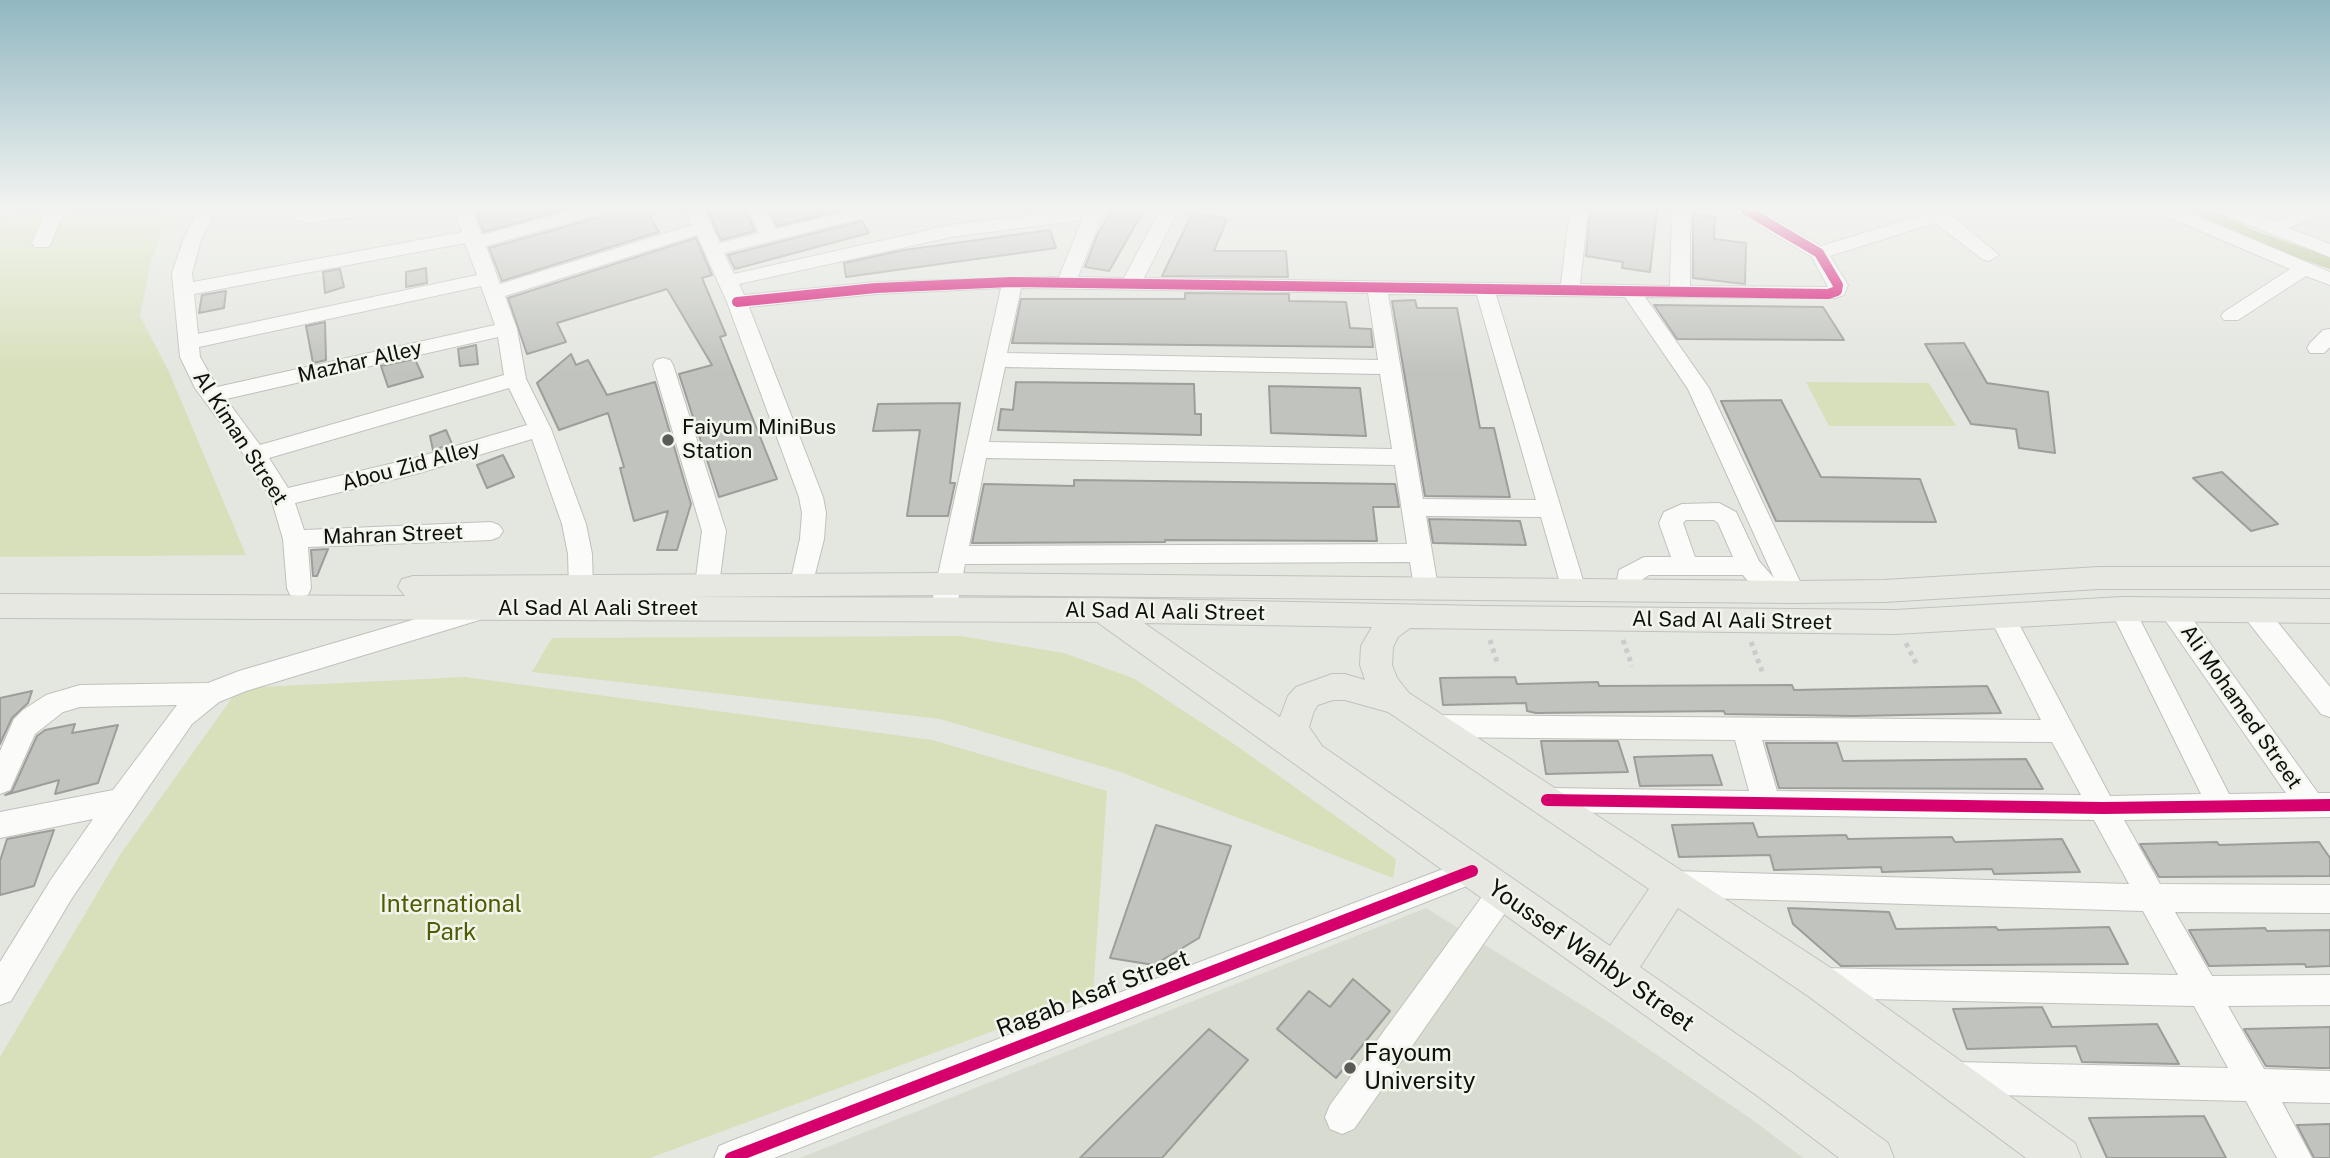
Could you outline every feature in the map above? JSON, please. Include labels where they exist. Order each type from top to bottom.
[{"type":"main road","name":"Al Sad Al Aali Street","points":[[0,606],[484,608],[866,597],[948,583],[1782,592],[1884,591],[2099,578],[2330,578]]},
{"type":"main road","name":"Al Sad Al Aali Street","points":[[0,587],[581,587],[802,583],[866,597]]},
{"type":"main road","name":"Al Sad Al Aali Street","points":[[948,583],[1103,610],[1403,617],[1895,622],[2122,609],[2330,611]]},
{"type":"main road","name":"Youssef Wahby Street","points":[[1103,610],[1777,1086],[1873,1158]]},
{"type":"main road","points":[[1403,617],[1387,629],[1377,646],[1376,665],[1383,685],[1398,702],[1821,983],[2060,1158]]},
{"type":"main road","points":[[1315,762],[1296,738],[1293,727],[1294,715],[1307,696],[1332,687],[1345,687],[1398,702]]},
{"type":"main road","points":[[1614,973],[1673,884]]},
{"type":"street","name":"Al Kiman Street","points":[[184,264],[182,290],[187,343],[195,370],[255,454],[282,498],[295,539],[299,588]]},
{"type":"street","points":[[182,290],[333,264]]},
{"type":"street","points":[[482,264],[507,329],[515,379],[540,429],[574,524],[580,554],[581,587]]},
{"type":"street","points":[[187,343],[490,286],[558,264]]},
{"type":"street","points":[[720,264],[811,497],[814,513],[812,539],[802,583]]},
{"type":"street","points":[[728,281],[804,264]]},
{"type":"street","points":[[1066,283],[1073,264]]},
{"type":"street","points":[[1131,284],[1141,264]]},
{"type":"street","points":[[1570,289],[1573,264]]},
{"type":"street","points":[[1680,264],[1680,293]]},
{"type":"street","points":[[737,302],[876,288],[1012,282],[1828,294],[1837,291],[1838,285],[1826,264]]},
{"type":"street","points":[[2293,264],[2330,279]]},
{"type":"street","points":[[2231,316],[2304,269]]},
{"type":"street","points":[[1012,282],[948,583],[1420,553]]},
{"type":"street","points":[[1377,288],[1426,587]]},
{"type":"street","points":[[1485,290],[1574,590]]},
{"type":"street","points":[[1631,292],[1698,388],[1782,592]]},
{"type":"street","name":"Mazhar Alley","points":[[212,396],[507,329]]},
{"type":"street","points":[[994,360],[1390,367]]},
{"type":"street","points":[[663,365],[714,531],[707,585]]},
{"type":"street","points":[[255,454],[515,379]]},
{"type":"street","name":"Abou Zid Alley","points":[[282,498],[416,466],[540,429]]},
{"type":"street","points":[[976,450],[1405,457]]},
{"type":"street","points":[[1413,507],[1550,509]]},
{"type":"street","points":[[1686,565],[1671,523],[1672,518],[1682,512],[1715,510],[1728,519],[1749,566],[1782,592]]},
{"type":"street","name":"Mahran Street","points":[[295,539],[491,531]]},
{"type":"street","points":[[1627,591],[1628,577],[1639,567],[1749,566]]},
{"type":"street","points":[[0,990],[62,888],[122,801],[183,716],[210,694],[239,682],[484,608]]},
{"type":"street","points":[[2122,609],[2221,806]]},
{"type":"street","name":"Ali Mohamed Street","points":[[2172,610],[2320,805]]},
{"type":"street","points":[[2254,611],[2330,706]]},
{"type":"street","points":[[2003,616],[2060,731],[2295,1158]]},
{"type":"street","points":[[0,782],[24,727],[32,718],[55,703],[80,696],[210,694]]},
{"type":"street","points":[[1433,726],[2060,731]]},
{"type":"street","points":[[1745,728],[1767,803]]},
{"type":"street","points":[[1546,800],[2103,808],[2320,805]]},
{"type":"street","points":[[0,825],[122,801]]},
{"type":"street","name":"Ragab Asaf Street","points":[[731,1158],[1472,871]]},
{"type":"street","points":[[1673,884],[2152,898],[2330,899]]},
{"type":"street","points":[[1342,1117],[1502,893]]},
{"type":"street","points":[[1821,983],[2203,991],[2330,990]]},
{"type":"street","points":[[1954,1078],[2330,1087]]},
{"type":"path","points":[[1743,622],[1763,674]]},
{"type":"shaded area","name":"Fayoum University","points":[[1426,908],[1604,1019],[1750,1118],[1803,1158],[800,1158]]},
{"type":"green space","points":[[0,264],[150,264],[140,316],[169,372],[246,555],[0,557]]},
{"type":"green space","points":[[1806,382],[1929,383],[1956,426],[1829,426]]},
{"type":"green space","points":[[960,636],[1064,653],[1135,679],[1234,744],[1396,859],[1393,878],[1118,771],[940,719],[532,672],[552,638]]},
{"type":"green space","name":"International Park","points":[[465,677],[932,740],[1107,791],[1093,994],[650,1158],[0,1158],[0,1057],[120,855],[239,688]]},
{"type":"building","points":[[495,264],[556,264],[502,281]]},
{"type":"building","points":[[614,264],[707,264],[712,275],[702,278],[726,335],[720,337],[777,479],[719,497],[679,374],[712,365],[667,289],[557,323],[566,342],[527,354],[508,298]]},
{"type":"building","points":[[733,264],[753,264],[735,269]]},
{"type":"building","points":[[844,264],[940,264],[846,277]]},
{"type":"building","points":[[1086,264],[1113,264],[1109,271],[1085,267]]},
{"type":"building","points":[[1168,264],[1287,264],[1288,277],[1162,276]]},
{"type":"building","points":[[1623,264],[1651,264],[1650,272],[1622,268]]},
{"type":"building","points":[[1693,264],[1745,264],[1745,284],[1693,278]]},
{"type":"building","points":[[426,268],[427,283],[406,287],[406,272]]},
{"type":"building","points":[[340,269],[344,287],[325,293],[323,272]]},
{"type":"building","points":[[226,291],[224,308],[199,313],[202,295]]},
{"type":"building","points":[[1185,293],[1289,294],[1289,301],[1346,302],[1350,328],[1371,329],[1373,347],[1012,343],[1021,299],[1185,299]]},
{"type":"building","points":[[1415,300],[1417,308],[1457,308],[1480,428],[1494,428],[1510,497],[1425,496],[1392,301]]},
{"type":"building","points":[[1654,305],[1823,307],[1844,340],[1677,339]]},
{"type":"building","points":[[325,322],[326,360],[313,363],[306,326]]},
{"type":"building","points":[[1964,343],[1987,383],[2048,392],[2055,453],[2019,448],[2016,429],[1971,424],[1925,344]]},
{"type":"building","points":[[476,345],[478,364],[460,366],[458,349]]},
{"type":"building","points":[[571,354],[576,365],[588,360],[607,395],[655,382],[691,504],[677,550],[657,550],[668,511],[634,521],[620,468],[624,467],[608,413],[559,430],[537,383]]},
{"type":"building","points":[[415,359],[423,377],[388,387],[381,366]]},
{"type":"building","points":[[1016,382],[1194,384],[1195,414],[1201,414],[1201,435],[998,430],[1001,409],[1013,410]]},
{"type":"building","points":[[1269,386],[1360,388],[1366,436],[1271,433]]},
{"type":"building","points":[[1781,400],[1821,477],[1920,479],[1936,522],[1776,521],[1721,401]]},
{"type":"building","points":[[960,403],[950,483],[955,483],[948,516],[907,516],[920,430],[873,431],[878,404]]},
{"type":"building","points":[[446,430],[452,444],[433,450],[430,436]]},
{"type":"building","points":[[503,455],[514,477],[487,488],[477,465]]},
{"type":"building","points":[[2222,472],[2278,524],[2251,531],[2193,478]]},
{"type":"building","points":[[1074,480],[1395,484],[1399,507],[1373,507],[1377,541],[972,543],[984,484],[1074,486]]},
{"type":"building","points":[[1429,519],[1520,521],[1526,545],[1433,543]]},
{"type":"building","points":[[328,549],[317,576],[313,576],[311,550]]},
{"type":"building","points":[[1515,677],[1517,684],[1598,682],[1599,686],[1792,685],[1794,690],[1987,686],[2001,713],[1854,716],[1725,714],[1724,711],[1536,713],[1527,711],[1526,703],[1443,705],[1440,678]]},
{"type":"building","points":[[32,691],[28,703],[12,718],[0,744],[0,698]]},
{"type":"building","points":[[75,724],[72,733],[118,725],[98,783],[55,794],[59,780],[5,795],[12,791],[37,736],[45,730]]},
{"type":"building","points":[[1541,741],[1618,741],[1628,772],[1546,774]]},
{"type":"building","points":[[1766,743],[1837,743],[1843,761],[2026,759],[2043,789],[1779,788]]},
{"type":"building","points":[[1712,755],[1722,785],[1640,786],[1634,757]]},
{"type":"building","points":[[1753,823],[1758,837],[1952,837],[1955,842],[2062,839],[2080,872],[1994,874],[1992,869],[1882,872],[1881,867],[1774,870],[1770,855],[1679,857],[1672,825]]},
{"type":"building","points":[[1156,825],[1231,846],[1199,938],[1154,965],[1110,958]]},
{"type":"building","points":[[54,830],[34,886],[0,895],[0,861],[7,839]]},
{"type":"building","points":[[2217,842],[2219,845],[2319,842],[2330,858],[2330,876],[2159,877],[2140,844]]},
{"type":"building","points":[[1788,908],[1889,912],[1896,929],[2109,927],[2128,964],[1841,966],[1793,924]]},
{"type":"building","points":[[2265,928],[2267,931],[2330,930],[2330,966],[2209,966],[2189,930]]},
{"type":"building","points":[[1353,979],[1390,1011],[1336,1078],[1277,1029],[1309,991],[1330,1007]]},
{"type":"building","points":[[2042,1007],[2052,1027],[2157,1024],[2179,1064],[2082,1062],[2076,1046],[1967,1049],[1953,1009]]},
{"type":"building","points":[[2330,1027],[2330,1068],[2266,1066],[2244,1029]]},
{"type":"building","points":[[1209,1029],[1248,1060],[1162,1158],[1080,1158]]},
{"type":"building","points":[[2204,1116],[2226,1158],[2107,1158],[2089,1118]]},
{"type":"building","points":[[2330,1124],[2330,1158],[2314,1158],[2297,1125]]},
{"type":"cycle path","points":[[737,302],[876,288],[1012,282],[1828,294],[1837,291],[1838,285],[1826,264]]},
{"type":"cycle path","points":[[1547,800],[2103,808],[2330,805]]},
{"type":"cycle path","points":[[731,1158],[1472,871]]},
{"type":"place","name":"Faiyum MiniBus Station","points":[[668,440]]},
{"type":"place","name":"Fayoum University","points":[[1350,1068]]}]
